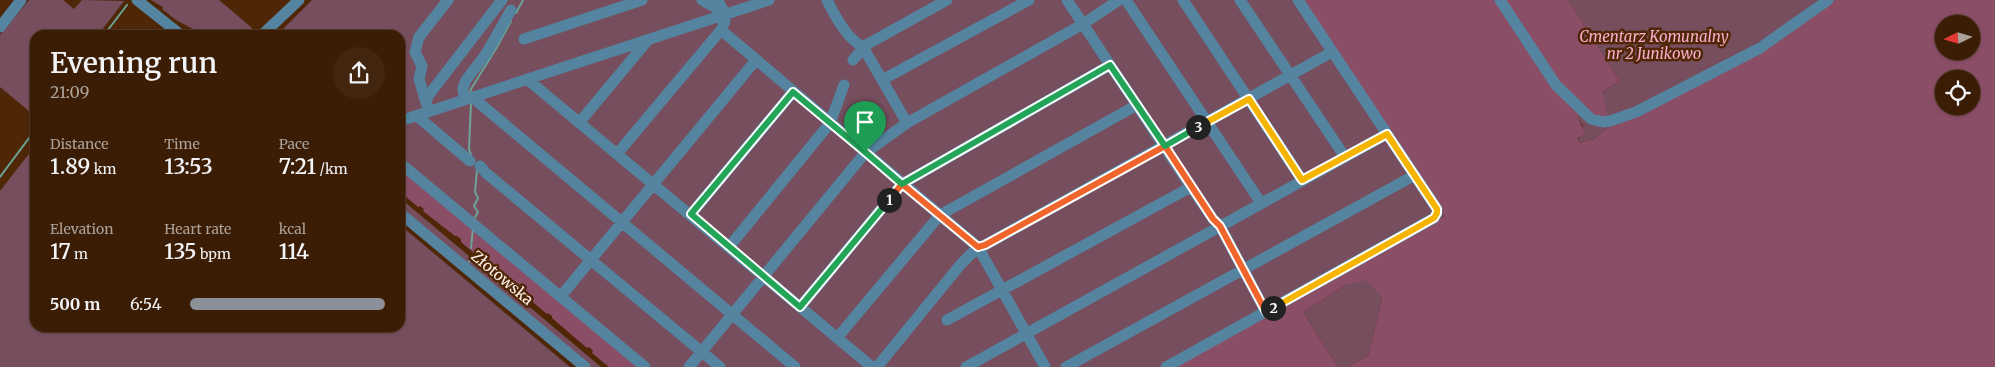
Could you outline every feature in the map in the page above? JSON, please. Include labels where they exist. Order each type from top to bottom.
[{"type":"street","points":[[0,27],[22,0]]},
{"type":"street","points":[[137,0],[175,30]]},
{"type":"street","points":[[267,30],[299,0]]},
{"type":"street","points":[[448,0],[419,37],[416,52],[422,66],[419,79],[424,110],[486,173],[720,367]]},
{"type":"street","points":[[424,110],[428,96],[502,0]]},
{"type":"street","points":[[524,39],[642,0]]},
{"type":"street","points":[[702,0],[717,7],[726,14]]},
{"type":"street","points":[[617,154],[721,30],[726,21],[726,14],[716,0]]},
{"type":"street","points":[[405,119],[424,110],[468,98],[769,0]]},
{"type":"street","points":[[827,0],[834,14],[856,44],[863,47],[907,123]]},
{"type":"street","points":[[853,60],[863,47],[947,0]]},
{"type":"street","points":[[882,80],[1029,0]]},
{"type":"street","points":[[1067,0],[1191,187],[1220,226],[1266,312]]},
{"type":"street","points":[[688,367],[865,152],[907,123],[1083,24],[1119,0]]},
{"type":"street","points":[[1126,0],[1261,203]]},
{"type":"street","points":[[1183,0],[1302,180]]},
{"type":"street","points":[[1240,0],[1345,157]]},
{"type":"street","points":[[1166,367],[1434,218],[1437,213],[1437,209],[1298,0]]},
{"type":"street","points":[[1500,0],[1556,85],[1591,118],[1603,122],[1620,119],[1636,112],[1760,48],[1828,0]]},
{"type":"street","points":[[511,10],[486,54],[466,80],[463,88],[468,98],[795,367]]},
{"type":"street","points":[[721,30],[978,247],[1045,367]]},
{"type":"street","points":[[579,123],[648,40]]},
{"type":"street","points":[[877,367],[961,264],[978,247],[985,245],[1165,146],[1332,52]]},
{"type":"street","points":[[561,296],[756,60]]},
{"type":"street","points":[[800,307],[902,184],[1110,65]]},
{"type":"street","points":[[527,79],[872,367]]},
{"type":"street","points":[[729,247],[830,123],[844,85]]},
{"type":"street","points":[[691,214],[793,92]]},
{"type":"street","points":[[837,338],[940,215],[1137,105]]},
{"type":"street","points":[[966,367],[1387,134]]},
{"type":"street","points":[[405,167],[645,367]]},
{"type":"street","points":[[1066,367],[1415,176]]},
{"type":"street","points":[[946,320],[1191,187]]},
{"type":"street","name":"Złotowska","points":[[405,217],[586,367]]},
{"type":"green space","points":[[29,0],[63,0],[74,9],[82,0],[124,1],[102,30],[30,30],[30,112],[0,87],[0,35]]},
{"type":"green space","points":[[151,0],[219,0],[252,28],[251,30],[195,30],[176,20],[162,9],[163,7]]},
{"type":"green space","points":[[312,0],[1301,0],[1445,216],[1172,367],[640,367],[405,171],[405,30],[282,30]]},
{"type":"green space","name":"Cmentarz Komunalny nr 2 Junikowo","points":[[1568,0],[1818,0],[1777,32],[1610,126],[1594,139],[1581,143],[1578,141],[1583,126],[1578,118],[1578,113],[1602,92],[1620,81]]},
{"type":"green space","points":[[30,152],[30,332],[405,332],[405,229],[570,367],[0,367],[0,191]]},
{"type":"green space","points":[[405,202],[601,367],[590,367],[405,213]]},
{"type":"green space","points":[[1367,279],[1382,298],[1368,356],[1346,367],[1338,367],[1303,312],[1346,285]]},
{"type":"shaded area","points":[[1301,0],[1568,0],[1620,81],[1602,92],[1608,119],[1578,113],[1578,118],[1585,133],[1578,138],[1578,141],[1581,143],[1594,139],[1610,126],[1618,124],[1832,0],[1995,0],[1995,367],[1346,367],[1368,356],[1382,298],[1367,280],[1346,285],[1303,312],[1338,367],[1172,367],[1445,216]]},
{"type":"shaded area","points":[[405,171],[640,367],[609,367],[592,353],[593,351],[589,347],[587,348],[552,316],[511,284],[507,278],[504,279],[461,242],[461,239],[423,211],[424,209],[420,206],[418,207],[405,196]]},
{"type":"waterway","points":[[516,13],[523,0]]},
{"type":"waterway","points":[[108,30],[127,5]]},
{"type":"waterway","points":[[498,45],[511,21]]},
{"type":"waterway","points":[[470,94],[471,89],[497,47]]},
{"type":"waterway","points":[[471,103],[469,149],[471,155]]},
{"type":"waterway","points":[[0,177],[30,137]]},
{"type":"waterway","points":[[474,219],[478,212],[474,206],[478,198],[475,192],[477,170]]},
{"type":"waterway","points":[[471,248],[473,228]]},
{"type":"waterway","points":[[469,262],[470,258]]},
{"type":"route","points":[[865,152],[793,92],[691,214],[800,307],[902,184],[978,247],[985,245],[1165,146],[1191,187],[1220,226],[1266,312],[1434,218],[1437,213],[1437,209],[1387,134],[1302,180],[1249,99],[1165,146],[1110,65],[902,184],[865,152]]}]
